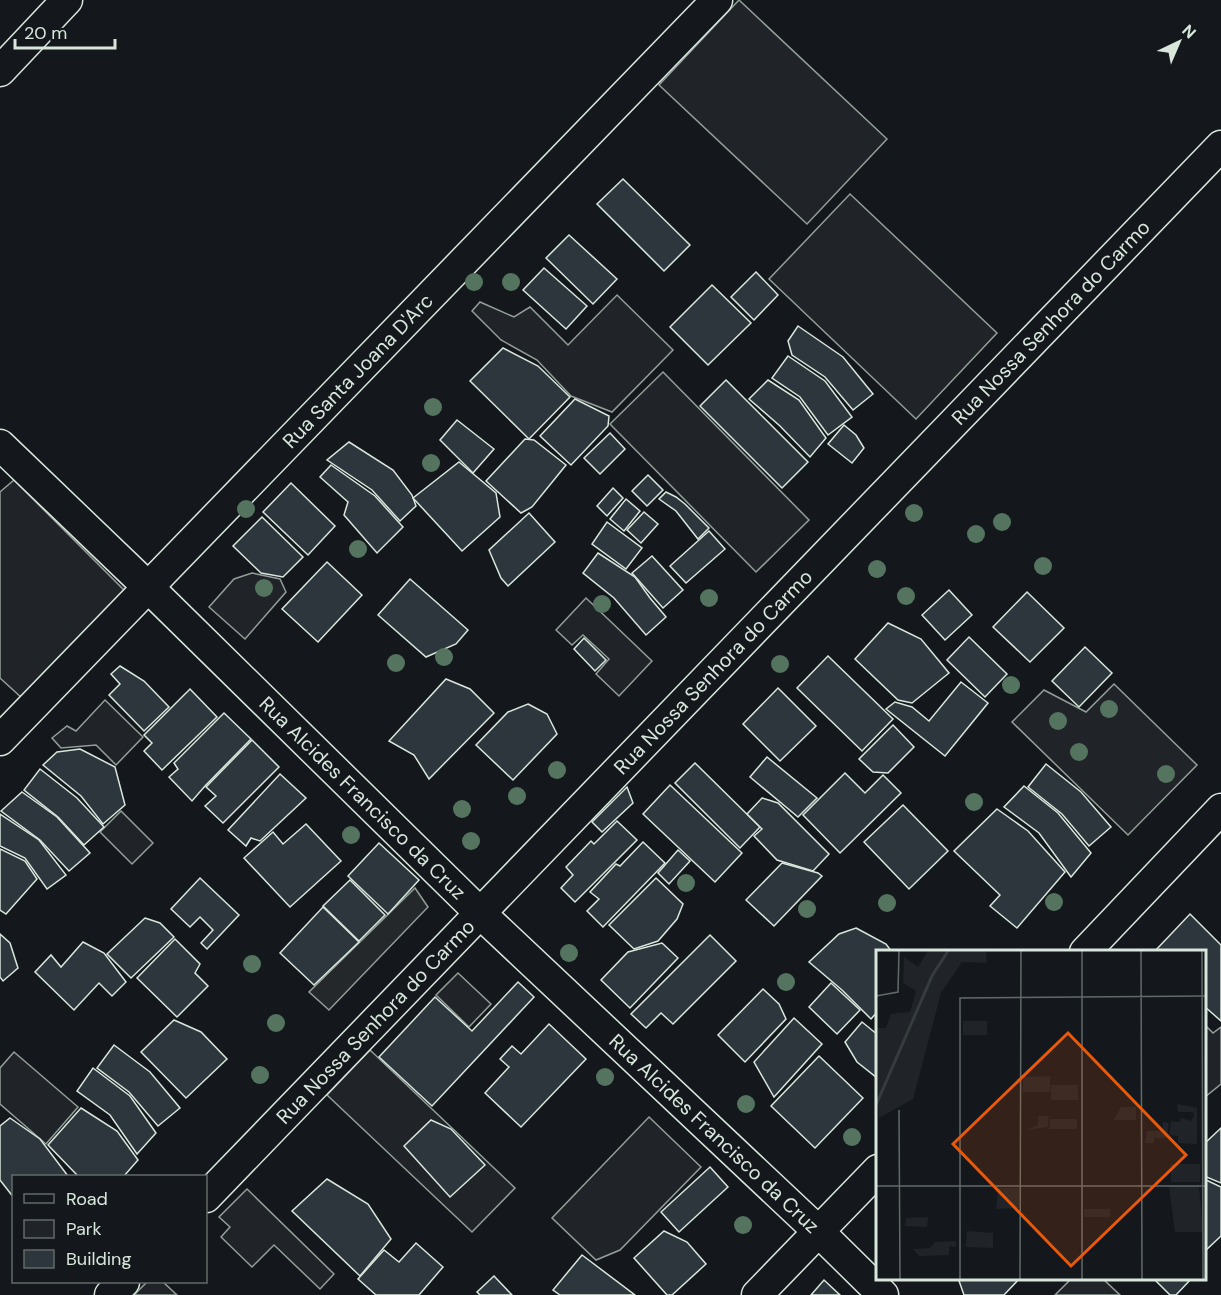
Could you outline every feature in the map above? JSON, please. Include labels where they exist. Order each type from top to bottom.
[{"type":"street","points":[[0,71],[67,0]]},
{"type":"street","name":"Rua Santa Joana D'Arc","points":[[0,740],[717,0]]},
{"type":"street","name":"Rua Nossa Senhora do Carmo","points":[[207,1196],[1221,146]]},
{"type":"street","name":"Rua Alcides Francisco da Cruz","points":[[0,445],[480,913],[883,1295]]},
{"type":"street","points":[[1086,950],[1221,809]]},
{"type":"street","points":[[758,1295],[876,1172]]},
{"type":"street","points":[[111,1295],[122,1283]]},
{"type":"green space","points":[[739,0],[887,139],[807,224],[659,85]]},
{"type":"green space","points":[[850,194],[997,333],[916,419],[769,279]]},
{"type":"green space","points":[[617,295],[673,350],[612,412],[571,396],[537,360],[501,340],[472,311],[480,302],[514,317],[530,307],[568,345]]},
{"type":"green space","points":[[663,372],[809,520],[756,572],[610,424]]},
{"type":"green space","points":[[14,480],[125,591],[23,699],[0,678],[0,492]]},
{"type":"green space","points":[[252,573],[280,579],[286,592],[245,639],[209,607],[234,579]]},
{"type":"green space","points":[[586,598],[652,661],[619,696],[596,674],[609,659],[583,635],[572,645],[556,630]]},
{"type":"green space","points":[[1114,684],[1197,765],[1128,835],[1012,722],[1044,690],[1086,712]]},
{"type":"green space","points":[[105,700],[143,737],[116,765],[96,745],[61,748],[52,738],[67,726],[76,731]]},
{"type":"green space","points":[[121,811],[153,843],[132,864],[100,832]]},
{"type":"green space","points":[[458,973],[491,1004],[469,1027],[436,995]]},
{"type":"green space","points":[[1206,1026],[1213,1033],[1221,1027],[1221,1084],[1206,1096]]},
{"type":"green space","points":[[370,1050],[515,1188],[472,1232],[327,1095]]},
{"type":"green space","points":[[14,1052],[78,1107],[46,1144],[0,1104],[0,1068]]},
{"type":"green space","points":[[649,1117],[701,1167],[620,1250],[596,1260],[552,1218]]},
{"type":"green space","points":[[247,1189],[334,1274],[320,1289],[274,1245],[252,1267],[221,1237],[230,1227],[219,1217]]},
{"type":"green space","points":[[1070,1280],[1104,1280],[1120,1295],[1055,1295]]},
{"type":"green space","points":[[146,1283],[164,1283],[177,1295],[134,1295]]},
{"type":"shaded area","points":[[415,888],[428,907],[329,1010],[309,992]]},
{"type":"building","points":[[623,179],[690,245],[664,271],[597,204]]},
{"type":"building","points":[[569,235],[617,279],[593,304],[546,258]]},
{"type":"building","points":[[544,268],[587,306],[566,329],[523,290]]},
{"type":"building","points":[[756,272],[778,295],[754,320],[731,297]]},
{"type":"building","points":[[712,285],[751,323],[708,365],[670,327]]},
{"type":"building","points":[[798,326],[843,357],[873,394],[853,410],[825,377],[792,355],[788,341]]},
{"type":"building","points":[[503,348],[538,366],[570,397],[529,439],[470,381]]},
{"type":"building","points":[[788,356],[825,381],[852,417],[828,435],[800,397],[772,378]]},
{"type":"building","points":[[726,380],[808,462],[782,488],[700,406]]},
{"type":"building","points":[[768,380],[799,400],[826,438],[810,457],[749,399]]},
{"type":"building","points":[[575,399],[609,416],[608,426],[571,465],[540,436]]},
{"type":"building","points":[[457,420],[494,449],[473,473],[440,440]]},
{"type":"building","points":[[844,425],[856,435],[864,448],[852,463],[828,444]]},
{"type":"building","points":[[610,433],[625,449],[600,474],[584,458]]},
{"type":"building","points":[[525,439],[534,440],[566,465],[532,507],[521,513],[486,481]]},
{"type":"building","points":[[349,442],[393,470],[412,495],[416,506],[400,521],[372,490],[327,460]]},
{"type":"building","points":[[459,462],[496,493],[500,517],[462,551],[413,498]]},
{"type":"building","points":[[331,465],[375,496],[403,527],[377,553],[344,515],[348,502],[320,477]]},
{"type":"building","points":[[648,475],[663,490],[647,506],[632,491]]},
{"type":"building","points":[[291,483],[335,526],[308,555],[263,512]]},
{"type":"building","points":[[613,488],[623,498],[607,516],[597,506]]},
{"type":"building","points":[[666,492],[685,504],[709,528],[698,539],[676,511],[659,499]]},
{"type":"building","points":[[626,499],[640,511],[624,531],[610,519]]},
{"type":"building","points":[[644,512],[658,524],[641,543],[627,530]]},
{"type":"building","points":[[529,513],[555,542],[508,586],[501,578],[489,550]]},
{"type":"building","points":[[262,517],[303,557],[283,577],[261,573],[233,546]]},
{"type":"building","points":[[607,522],[642,548],[626,569],[592,544]]},
{"type":"building","points":[[709,531],[725,549],[686,583],[670,566]]},
{"type":"building","points":[[598,553],[635,577],[666,617],[646,635],[614,598],[583,573]]},
{"type":"building","points":[[652,556],[683,590],[663,608],[632,573]]},
{"type":"building","points":[[327,562],[362,595],[318,642],[282,609]]},
{"type":"building","points":[[410,579],[468,630],[456,644],[426,657],[378,615]]},
{"type":"building","points":[[949,590],[972,615],[945,640],[922,615]]},
{"type":"building","points":[[1027,592],[1064,628],[1030,662],[993,627]]},
{"type":"building","points":[[888,623],[921,639],[949,673],[912,703],[898,700],[855,659]]},
{"type":"building","points":[[969,637],[1007,674],[985,697],[947,660]]},
{"type":"building","points":[[584,638],[606,660],[595,671],[574,649]]},
{"type":"building","points":[[1085,647],[1112,673],[1079,707],[1052,681]]},
{"type":"building","points":[[828,656],[893,719],[862,751],[797,688]]},
{"type":"building","points":[[120,666],[144,681],[169,707],[144,731],[109,695],[120,684],[111,674]]},
{"type":"building","points":[[446,679],[470,689],[494,713],[429,779],[414,755],[389,741]]},
{"type":"building","points":[[961,682],[988,703],[945,756],[886,709],[895,702],[912,707],[929,721]]},
{"type":"building","points":[[778,688],[816,726],[780,761],[743,724]]},
{"type":"building","points":[[190,689],[217,717],[162,770],[144,751],[152,743],[144,735]]},
{"type":"building","points":[[528,704],[547,714],[557,734],[513,780],[476,745],[508,712]]},
{"type":"building","points":[[224,713],[251,739],[192,801],[169,777],[178,769],[174,763]]},
{"type":"building","points":[[893,725],[914,747],[888,773],[873,772],[859,759]]},
{"type":"building","points":[[252,740],[279,767],[223,823],[205,806],[216,796],[206,787]]},
{"type":"building","points":[[80,749],[115,767],[125,805],[103,824],[81,796],[43,765],[57,752]]},
{"type":"building","points":[[767,757],[817,798],[798,817],[750,777]]},
{"type":"building","points":[[695,763],[760,827],[740,848],[675,783]]},
{"type":"building","points":[[1046,764],[1081,792],[1111,827],[1089,846],[1062,814],[1028,787]]},
{"type":"building","points":[[40,769],[77,798],[104,827],[84,845],[58,817],[24,790]]},
{"type":"building","points":[[845,773],[865,793],[883,775],[901,793],[840,853],[803,815]]},
{"type":"building","points":[[280,774],[306,798],[260,841],[251,838],[246,846],[228,830]]},
{"type":"building","points":[[670,785],[742,853],[715,882],[643,814]]},
{"type":"building","points":[[1024,786],[1058,813],[1091,853],[1071,877],[1039,833],[1004,807]]},
{"type":"building","points":[[627,787],[633,803],[602,832],[592,822]]},
{"type":"building","points":[[22,792],[57,817],[90,853],[69,871],[40,840],[1,811]]},
{"type":"building","points":[[762,798],[778,803],[829,854],[813,871],[777,860],[754,836],[762,829],[747,814]]},
{"type":"building","points":[[903,805],[948,851],[909,889],[864,842]]},
{"type":"building","points":[[997,809],[1028,831],[1065,872],[1017,928],[990,906],[1000,895],[954,851]]},
{"type":"building","points":[[0,814],[39,840],[66,875],[47,889],[25,858],[0,846]]},
{"type":"building","points":[[617,821],[637,840],[575,902],[561,888],[573,875],[566,867],[591,841],[594,844]]},
{"type":"building","points":[[306,824],[341,861],[290,907],[244,858],[273,832],[283,844]]},
{"type":"building","points":[[643,842],[665,863],[603,927],[587,911],[599,899],[590,892],[616,864],[620,866]]},
{"type":"building","points":[[379,843],[419,880],[388,914],[348,876]]},
{"type":"building","points":[[0,849],[25,861],[37,879],[6,914],[0,910]]},
{"type":"building","points":[[678,850],[690,861],[669,884],[658,873]]},
{"type":"building","points":[[782,863],[822,876],[774,926],[746,900]]},
{"type":"building","points":[[200,878],[239,915],[207,949],[201,943],[213,930],[200,917],[190,927],[171,909]]},
{"type":"building","points":[[656,878],[683,904],[677,919],[658,941],[634,949],[609,925]]},
{"type":"building","points":[[350,880],[385,915],[359,941],[323,906]]},
{"type":"building","points":[[323,907],[359,942],[314,985],[280,953]]},
{"type":"building","points":[[1190,914],[1221,945],[1221,1021],[1206,1008],[1206,950],[1156,950]]},
{"type":"building","points":[[145,918],[160,923],[174,937],[131,978],[107,954]]},
{"type":"building","points":[[856,928],[886,944],[890,950],[876,950],[876,1013],[871,1019],[809,962],[839,934]]},
{"type":"building","points":[[0,934],[10,943],[18,968],[3,981],[0,977]]},
{"type":"building","points":[[710,935],[736,961],[673,1024],[661,1013],[646,1028],[631,1014]]},
{"type":"building","points":[[175,939],[200,964],[195,973],[208,986],[177,1017],[137,978]]},
{"type":"building","points":[[83,942],[104,953],[126,982],[112,996],[99,983],[74,1010],[35,972],[51,955],[61,967]]},
{"type":"building","points":[[662,943],[678,958],[630,1008],[601,980],[628,952]]},
{"type":"building","points":[[518,982],[534,997],[432,1106],[379,1057],[435,997],[472,1031]]},
{"type":"building","points":[[831,983],[860,1010],[837,1034],[809,1007]]},
{"type":"building","points":[[763,989],[779,1004],[786,1019],[745,1062],[718,1035]]},
{"type":"building","points":[[794,1018],[822,1044],[774,1097],[754,1062]]},
{"type":"building","points":[[174,1020],[201,1032],[227,1059],[186,1098],[141,1052]]},
{"type":"building","points":[[862,1022],[876,1033],[876,1077],[857,1062],[845,1042]]},
{"type":"building","points":[[549,1024],[586,1059],[521,1127],[485,1093],[509,1067],[500,1059],[512,1046],[521,1054]]},
{"type":"building","points":[[114,1045],[150,1072],[180,1108],[158,1126],[129,1092],[97,1068]]},
{"type":"building","points":[[819,1056],[863,1098],[815,1148],[771,1106]]},
{"type":"building","points":[[93,1068],[130,1096],[156,1133],[137,1154],[110,1115],[77,1091]]},
{"type":"building","points":[[81,1108],[117,1131],[138,1160],[125,1175],[77,1175],[48,1145]]},
{"type":"building","points":[[10,1118],[40,1139],[67,1175],[12,1175],[12,1195],[0,1180],[0,1126]]},
{"type":"building","points":[[431,1120],[451,1129],[485,1165],[450,1197],[404,1146]]},
{"type":"building","points":[[1221,1128],[1221,1183],[1206,1177],[1206,1142]]},
{"type":"building","points":[[710,1167],[728,1187],[679,1232],[661,1212]]},
{"type":"building","points":[[327,1179],[368,1204],[391,1239],[360,1276],[292,1211]]},
{"type":"building","points":[[1206,1180],[1221,1187],[1221,1236],[1206,1250]]},
{"type":"building","points":[[664,1231],[687,1242],[706,1264],[672,1295],[667,1295],[634,1258]]},
{"type":"building","points":[[416,1243],[443,1267],[419,1295],[376,1295],[358,1279],[384,1250],[399,1262]]},
{"type":"building","points":[[582,1255],[635,1295],[560,1295],[553,1290]]},
{"type":"building","points":[[494,1276],[512,1295],[480,1295],[477,1292]]},
{"type":"building","points":[[824,1280],[840,1295],[811,1295]]},
{"type":"building","points":[[959,1280],[1018,1280],[1004,1295],[964,1295]]},
{"type":"building","points":[[1155,1280],[1190,1280],[1176,1295],[1170,1295]]}]
